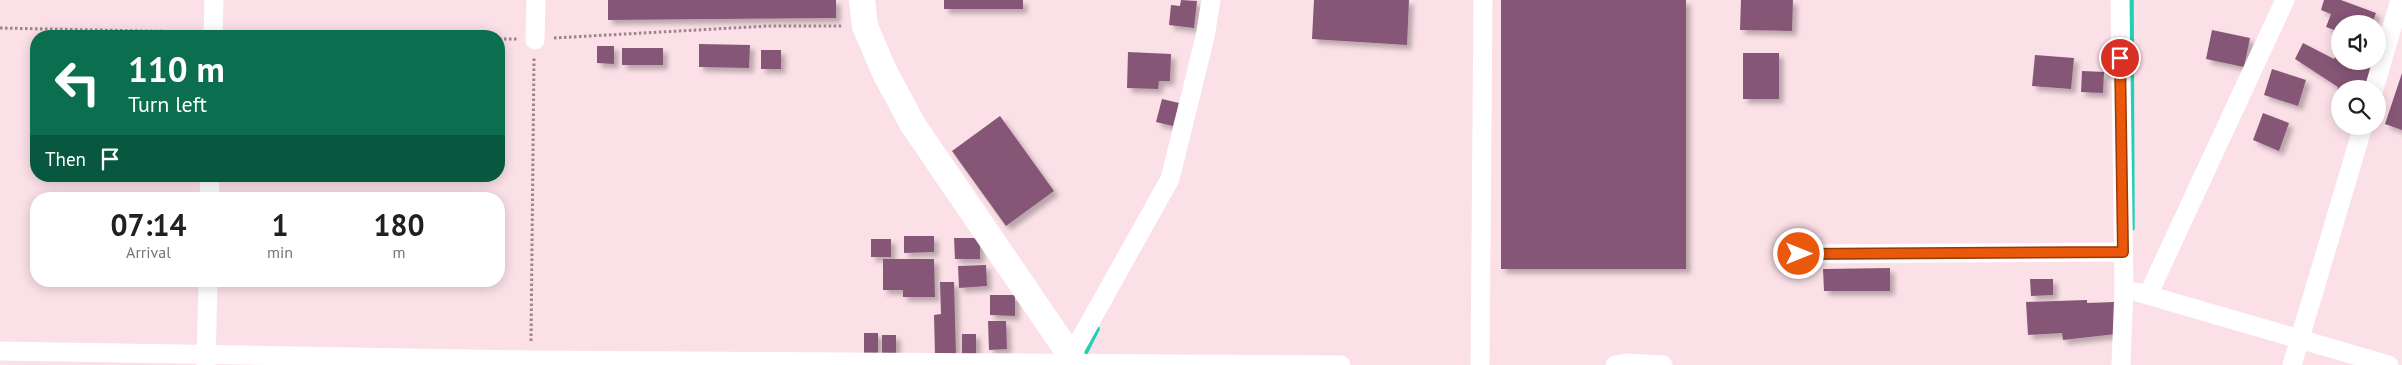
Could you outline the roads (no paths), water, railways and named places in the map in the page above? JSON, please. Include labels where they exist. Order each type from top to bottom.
[{"type":"street","points":[[213,30],[214,0]]},
{"type":"street","points":[[535,40],[536,0]]},
{"type":"street","points":[[862,0],[865,26],[884,71],[913,125],[1075,361]]},
{"type":"street","points":[[1075,361],[1170,179],[1205,38],[1211,0]]},
{"type":"street","points":[[1480,365],[1482,0]]},
{"type":"street","points":[[2120,0],[2124,288],[2121,365]]},
{"type":"street","points":[[2148,295],[2284,0]]},
{"type":"street","points":[[2377,80],[2400,0]]},
{"type":"street","points":[[2292,365],[2360,135]]},
{"type":"street","points":[[1799,254],[2123,252]]},
{"type":"street","points":[[206,359],[208,287]]},
{"type":"street","points":[[2124,288],[2389,365]]},
{"type":"street","points":[[0,351],[206,359],[859,363],[1075,361],[1341,365]]},
{"type":"street","points":[[1615,365],[1626,363],[1663,365]]},
{"type":"waterway","points":[[2131,0],[2132,228]]},
{"type":"waterway","points":[[1082,359],[1097,329]]}]
